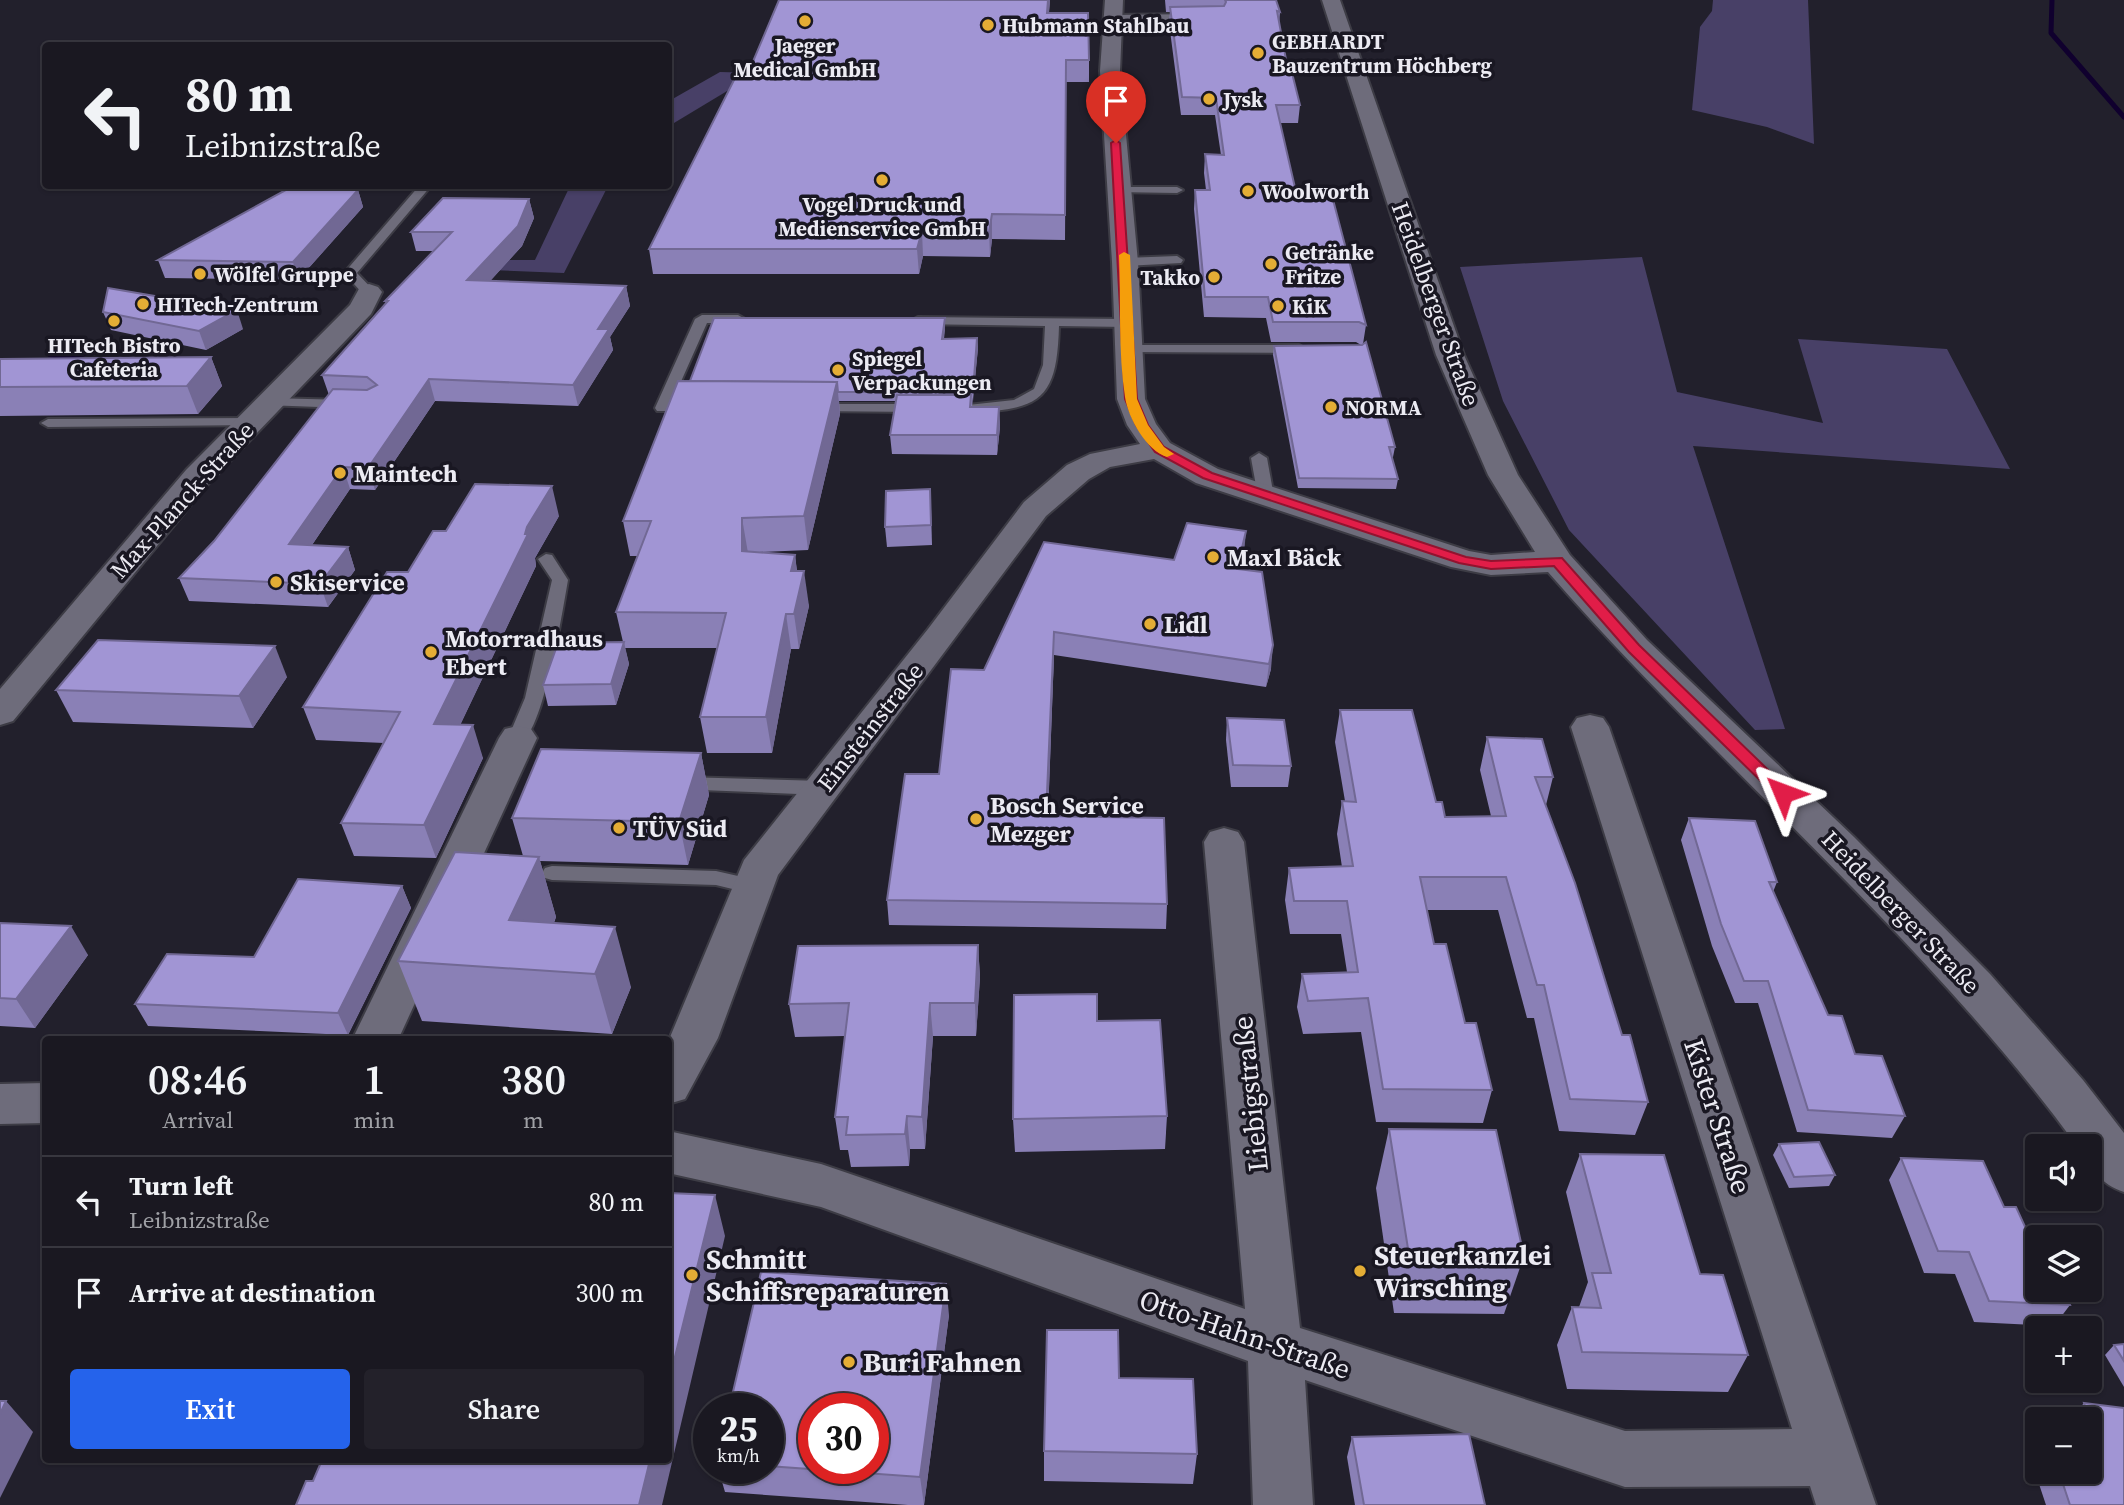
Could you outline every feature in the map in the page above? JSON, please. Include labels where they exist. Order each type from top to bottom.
[{"type":"street","name":"Heidelberger Straße","points":[[1331,0],[1450,355],[1503,475],[1558,561],[1634,648],[1839,848],[1974,986],[2066,1094],[2124,1171]]},
{"type":"street","points":[[1114,9],[1110,71],[1125,262],[1131,399],[1142,425],[1159,449],[1207,476],[1464,560],[1491,565],[1558,561]]},
{"type":"street","name":"Max-Planck-Straße","points":[[0,713],[197,477],[362,308],[369,292]]},
{"type":"street","name":"Einsteinstraße","points":[[672,1078],[695,1038],[758,870],[1035,509],[1078,472],[1101,460],[1159,449]]},
{"type":"street","name":"Kister Straße","points":[[1590,727],[1838,1481]]},
{"type":"street","points":[[377,1036],[518,738]]},
{"type":"street","name":"Liebigstraße","points":[[1224,842],[1275,1345],[1283,1505]]},
{"type":"street","points":[[0,1104],[42,1103]]},
{"type":"street","name":"Otto-Hahn-Straße","points":[[672,1153],[821,1186],[1275,1345],[1625,1459],[1838,1481]]},
{"type":"lane","points":[[1114,9],[1208,17]]},
{"type":"lane","points":[[369,292],[350,273],[422,189]]},
{"type":"lane","points":[[1119,190],[1177,190]]},
{"type":"lane","points":[[1125,262],[1177,260]]},
{"type":"lane","points":[[704,408],[662,408],[702,319],[758,319]]},
{"type":"lane","points":[[898,321],[1127,323]]},
{"type":"lane","points":[[801,408],[1010,408],[1044,390],[1050,374],[1052,322]]},
{"type":"lane","points":[[1129,349],[1315,349]]},
{"type":"lane","points":[[48,423],[361,405]]},
{"type":"lane","points":[[1259,458],[1266,497]]},
{"type":"lane","points":[[518,738],[534,698],[560,580],[546,559]]},
{"type":"lane","points":[[657,783],[822,788]]},
{"type":"lane","points":[[552,873],[716,878],[752,886]]},
{"type":"shaded area","points":[[1713,0],[1808,0],[1814,144],[1767,127],[1692,110],[1700,27],[1712,11]]},
{"type":"shaded area","points":[[720,72],[757,73],[672,124],[672,99]]},
{"type":"shaded area","points":[[569,189],[606,189],[564,273],[463,269],[473,260],[535,260]]},
{"type":"shaded area","points":[[1642,257],[1677,392],[1823,423],[1798,339],[1947,349],[2010,469],[1693,446],[1785,729],[1755,730],[1569,530],[1503,401],[1460,267]]},
{"type":"shaded area","points":[[89,342],[99,347],[98,353],[68,360],[48,357],[59,346]]},
{"type":"building","name":"Vogel Druck und Medienservice GmbH","points":[[779,0],[1048,0],[1047,13],[1088,13],[1089,60],[1066,60],[1065,215],[992,214],[989,232],[922,231],[917,249],[649,249],[737,74],[749,71]]},
{"type":"building","points":[[1225,0],[1276,0],[1287,65],[1290,65],[1300,105],[1276,105],[1296,192],[1331,192],[1366,325],[1359,322],[1273,322],[1268,297],[1205,297],[1195,190],[1210,190],[1205,154],[1224,155],[1216,98],[1182,97],[1170,7],[1224,6]]},
{"type":"building","points":[[288,189],[358,190],[293,262],[158,260]]},
{"type":"building","points":[[443,198],[529,199],[518,226],[467,280],[626,286],[598,329],[609,329],[573,385],[429,379],[368,468],[343,467],[289,544],[348,547],[320,584],[179,578],[214,541],[333,389],[367,390],[377,385],[367,377],[322,375],[388,301],[385,301],[452,232],[411,232]]},
{"type":"building","points":[[108,288],[237,310],[199,331],[103,312]]},
{"type":"building","name":"Spiegel Verpackungen","points":[[714,318],[945,318],[942,339],[977,338],[973,392],[838,392],[837,382],[690,381]]},
{"type":"building","name":"NORMA","points":[[1366,342],[1395,447],[1389,447],[1398,479],[1299,478],[1274,346],[1362,345]]},
{"type":"building","points":[[211,357],[187,386],[0,387],[0,359]]},
{"type":"building","points":[[678,381],[837,382],[804,516],[742,518],[742,551],[795,555],[791,571],[804,571],[794,614],[786,614],[766,717],[700,717],[726,613],[616,612],[651,521],[623,521]]},
{"type":"building","points":[[897,395],[971,395],[970,407],[999,407],[997,435],[890,435]]},
{"type":"building","points":[[475,484],[552,486],[527,527],[525,534],[528,534],[434,724],[473,725],[424,825],[341,823],[400,712],[303,707],[387,572],[408,572],[433,531],[446,531]]},
{"type":"building","points":[[930,489],[931,525],[885,527],[886,491]]},
{"type":"building","points":[[1187,523],[1246,531],[1237,569],[1262,572],[1273,645],[1269,664],[1054,632],[1046,816],[1164,818],[1167,904],[887,900],[905,774],[939,774],[951,669],[984,670],[1044,542],[1174,560]]},
{"type":"building","points":[[98,640],[275,646],[239,696],[56,690]]},
{"type":"building","points":[[624,642],[611,684],[543,685],[558,643]]},
{"type":"building","points":[[1340,710],[1412,710],[1436,802],[1442,802],[1445,817],[1506,816],[1487,737],[1542,739],[1553,777],[1535,777],[1575,883],[1622,1035],[1630,1035],[1648,1102],[1570,1099],[1544,985],[1537,985],[1506,877],[1420,877],[1434,944],[1446,944],[1465,1023],[1476,1023],[1492,1090],[1383,1089],[1368,998],[1308,1001],[1302,974],[1358,972],[1347,901],[1294,901],[1289,868],[1353,866],[1342,801],[1356,802]]},
{"type":"building","points":[[1227,718],[1284,720],[1291,766],[1233,765]]},
{"type":"building","points":[[541,749],[701,753],[679,822],[512,818]]},
{"type":"building","points":[[1689,818],[1755,821],[1777,882],[1769,882],[1828,1015],[1842,1016],[1855,1054],[1882,1056],[1905,1116],[1808,1110],[1768,981],[1744,981],[1721,924]]},
{"type":"building","points":[[455,852],[539,857],[509,920],[615,927],[595,974],[398,961]]},
{"type":"building","points":[[298,879],[402,886],[338,1013],[135,1004],[167,954],[254,957]]},
{"type":"building","points":[[0,923],[71,926],[16,999],[0,998]]},
{"type":"building","points":[[978,945],[975,1003],[930,1003],[922,1117],[907,1116],[905,1134],[846,1135],[848,1117],[835,1117],[849,1003],[789,1004],[798,946]]},
{"type":"building","points":[[1097,994],[1097,1021],[1160,1020],[1167,1116],[1013,1119],[1014,995]]},
{"type":"building","points":[[1389,1129],[1496,1130],[1524,1256],[1409,1255]]},
{"type":"building","points":[[1819,1142],[1835,1175],[1794,1177],[1779,1144]]},
{"type":"building","points":[[1580,1154],[1664,1155],[1700,1274],[1723,1275],[1748,1355],[1582,1352],[1572,1307],[1601,1308],[1592,1273],[1611,1273]]},
{"type":"building","points":[[1901,1158],[1983,1161],[2004,1207],[2016,1207],[2025,1227],[2025,1302],[2069,1302],[2070,1305],[1989,1301],[1969,1252],[1938,1251]]},
{"type":"building","points":[[672,1193],[715,1195],[672,1369]]},
{"type":"building","name":"Buri Fahnen","points":[[761,1272],[946,1284],[920,1477],[889,1475],[889,1393],[798,1393],[798,1468],[784,1467],[784,1393],[733,1393]]},
{"type":"building","points":[[1047,1330],[1118,1330],[1119,1378],[1193,1379],[1197,1454],[1044,1451]]},
{"type":"building","points":[[2124,1344],[2124,1361],[2114,1345]]},
{"type":"building","points":[[0,1401],[6,1401],[0,1414]]},
{"type":"building","points":[[2084,1403],[2124,1408],[2124,1505],[2070,1505],[2063,1484],[2102,1484],[2102,1407],[2085,1407]]},
{"type":"building","points":[[1469,1434],[1485,1505],[1364,1505],[1352,1437]]},
{"type":"building","points":[[321,1463],[649,1463],[639,1505],[296,1505],[306,1481],[313,1481]]},
{"type":"waterway","points":[[2052,0],[2051,33],[2124,117]]},
{"type":"slow traffic","points":[[1124,255],[1131,399],[1142,425],[1159,449],[1167,454]]},
{"type":"place","name":"Jaeger Medical GmbH","points":[[805,21]]},
{"type":"place","name":"Hubmann Stahlbau","points":[[988,25]]},
{"type":"place","name":"GEBHARDT Bauzentrum Höchberg","points":[[1258,53]]},
{"type":"place","name":"Jysk","points":[[1209,99]]},
{"type":"place","name":"Vogel Druck und Medienservice GmbH","points":[[882,180]]},
{"type":"place","name":"Woolworth","points":[[1248,191]]},
{"type":"place","name":"Getränke Fritze","points":[[1271,264]]},
{"type":"place","name":"Wölfel Gruppe","points":[[200,274]]},
{"type":"place","name":"Takko","points":[[1214,277]]},
{"type":"place","name":"HITech-Zentrum","points":[[143,304]]},
{"type":"place","name":"KiK","points":[[1278,306]]},
{"type":"place","name":"HITech Bistro Cafeteria","points":[[114,321]]},
{"type":"place","name":"Spiegel Verpackungen","points":[[838,370]]},
{"type":"place","name":"NORMA","points":[[1331,407]]},
{"type":"place","name":"Maintech","points":[[340,473]]},
{"type":"place","name":"Maxl Bäck","points":[[1213,557]]},
{"type":"place","name":"Skiservice","points":[[276,582]]},
{"type":"place","name":"Lidl","points":[[1150,624]]},
{"type":"place","name":"Motorradhaus Ebert","points":[[431,652]]},
{"type":"place","name":"Bosch Service Mezger","points":[[976,819]]},
{"type":"place","name":"TÜV Süd","points":[[619,828]]},
{"type":"place","name":"Steuerkanzlei Wirsching","points":[[1360,1271]]},
{"type":"place","name":"Schmitt Schiffsreparaturen","points":[[692,1275]]},
{"type":"place","name":"Buri Fahnen","points":[[849,1362]]},
{"type":"route","points":[[1116,143],[1131,399],[1142,425],[1159,449],[1207,476],[1464,560],[1491,565],[1558,561],[1634,648],[1783,793]]}]
